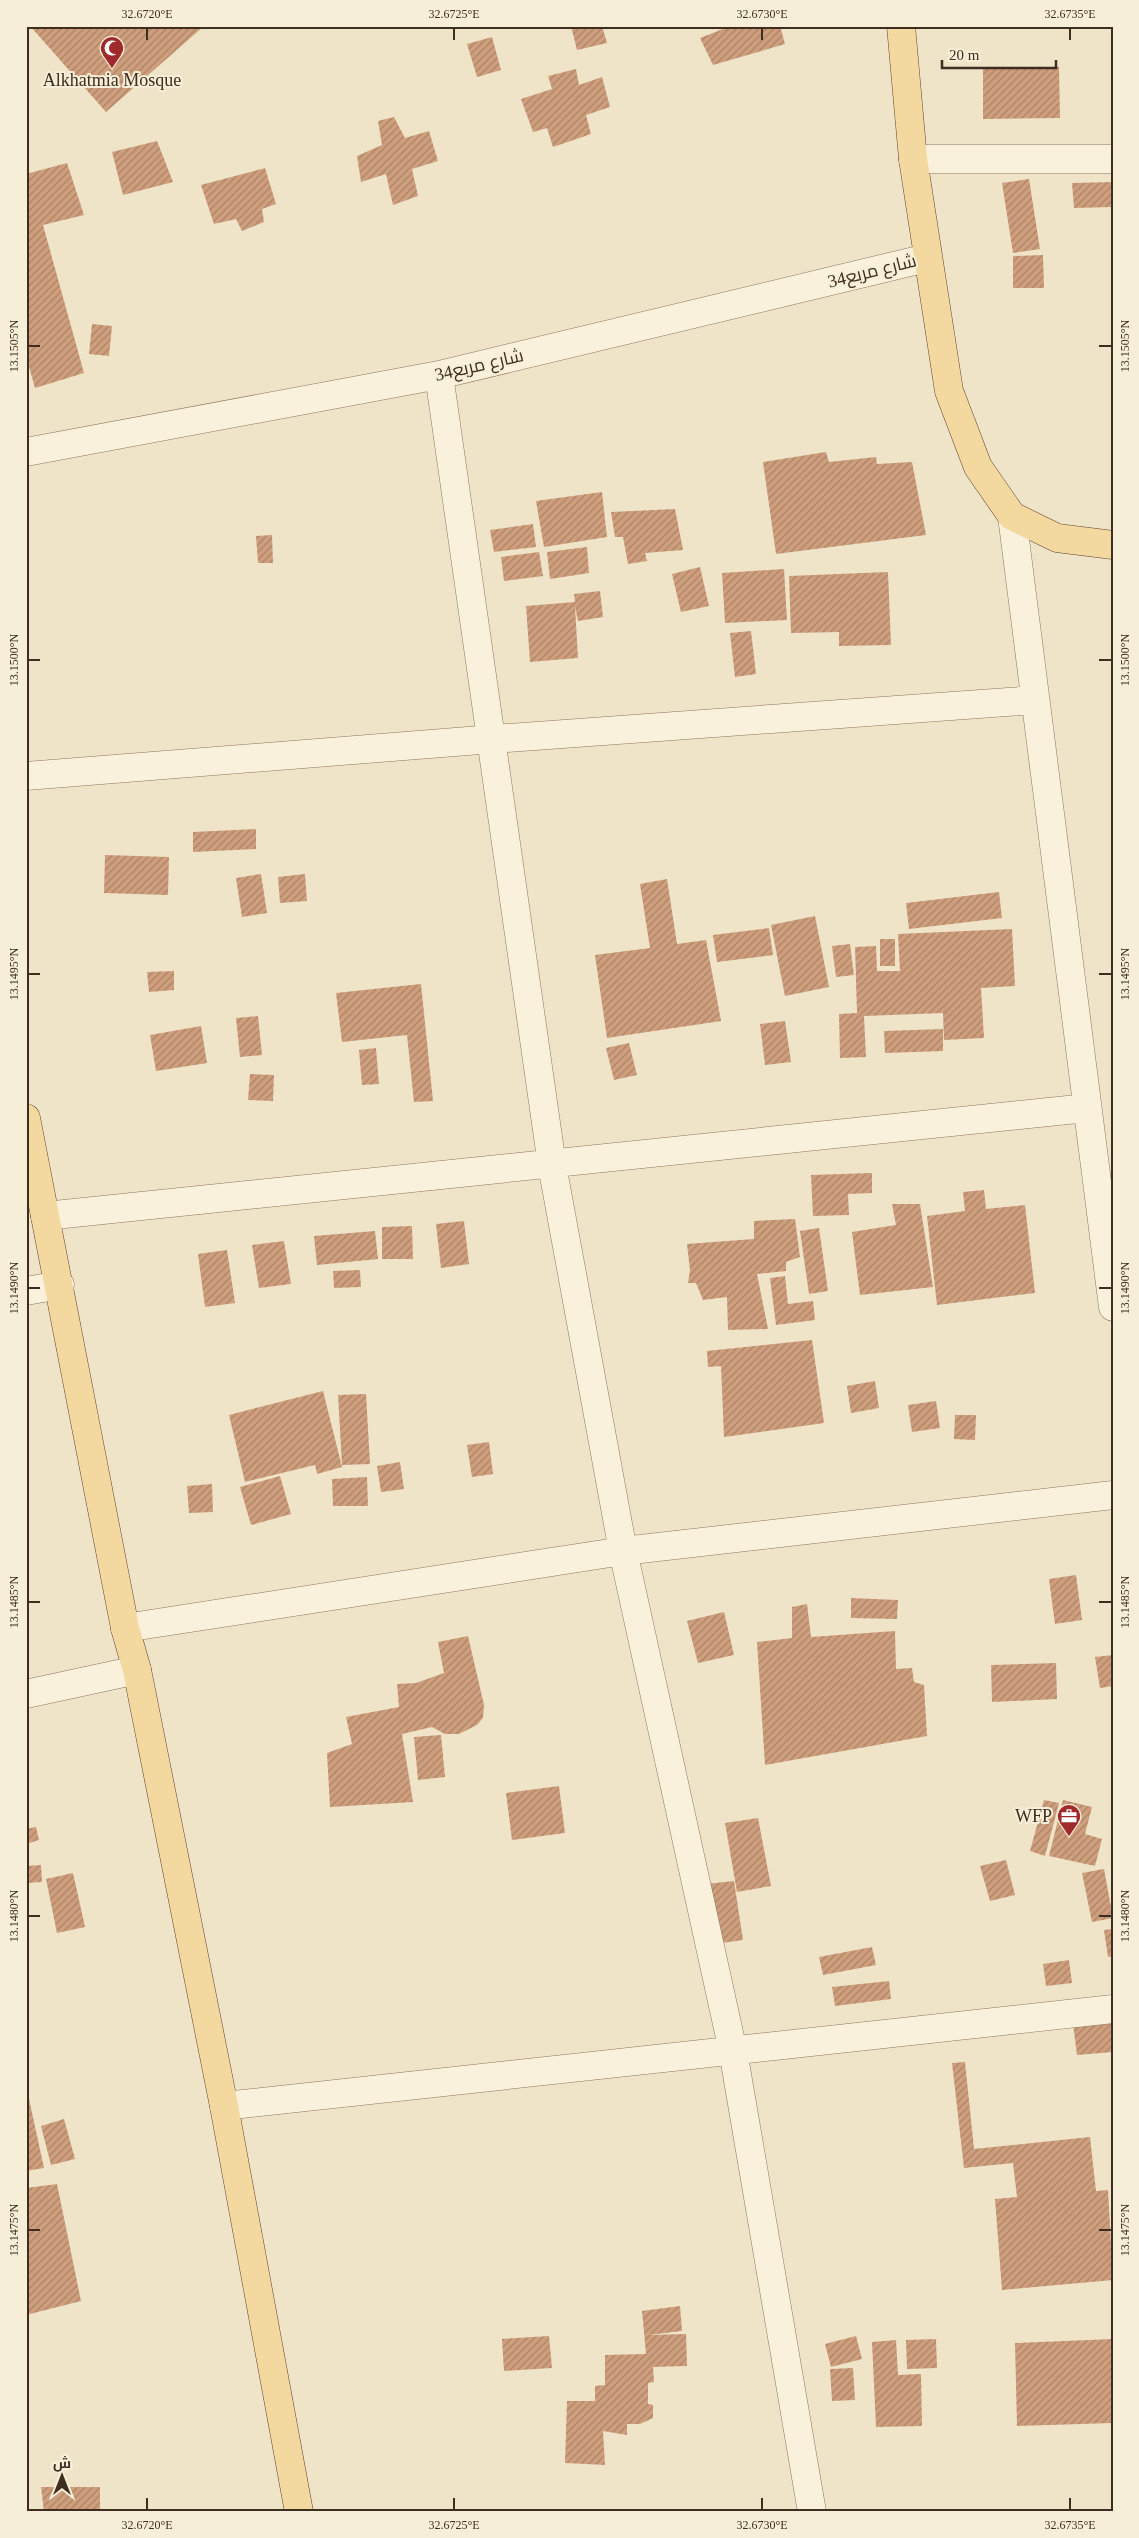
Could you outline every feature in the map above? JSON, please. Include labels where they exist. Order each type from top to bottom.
[{"type":"main road","points":[[901,26],[913,159],[949,392],[978,467],[1012,516],[1057,538],[1113,545]]},
{"type":"main road","points":[[26,1118],[60,1285],[124,1628],[137,1670],[224,2106],[298,2512]]},
{"type":"street","points":[[913,159],[1113,159]]},
{"type":"street","name":"شارع مربع34","points":[[26,452],[439,375],[927,258]]},
{"type":"street","points":[[439,375],[493,739],[552,1165],[623,1551],[733,2052],[812,2512]]},
{"type":"street","points":[[1012,516],[1113,1307]]},
{"type":"street","points":[[26,776],[493,739],[1035,700]]},
{"type":"street","points":[[45,1216],[552,1165],[1087,1108]]},
{"type":"street","points":[[26,1291],[60,1285]]},
{"type":"street","points":[[124,1628],[623,1551],[1113,1495]]},
{"type":"street","points":[[26,1694],[137,1670]]},
{"type":"street","points":[[224,2106],[733,2052],[1113,2009]]},
{"type":"building","name":"Alkhatmia Mosque","points":[[30,26],[204,26],[106,112]]},
{"type":"building","points":[[571,26],[602,26],[607,43],[577,50]]},
{"type":"building","points":[[722,26],[780,26],[785,44],[713,65],[700,38],[723,29]]},
{"type":"building","points":[[492,37],[501,70],[477,77],[467,44]]},
{"type":"building","points":[[1059,67],[1060,118],[983,119],[983,68]]},
{"type":"building","points":[[576,69],[579,85],[602,77],[610,107],[586,115],[591,134],[553,147],[547,128],[533,132],[521,99],[552,89],[548,76]]},
{"type":"building","points":[[394,117],[405,138],[429,131],[438,161],[412,169],[418,196],[393,205],[386,174],[361,182],[357,156],[382,145],[378,121]]},
{"type":"building","points":[[157,141],[173,182],[123,195],[112,152]]},
{"type":"building","points":[[67,163],[84,215],[43,225],[84,373],[35,388],[26,356],[26,174]]},
{"type":"building","points":[[265,168],[276,204],[262,209],[264,222],[242,231],[236,219],[214,224],[201,185]]},
{"type":"building","points":[[1029,179],[1040,249],[1013,253],[1002,183]]},
{"type":"building","points":[[1113,182],[1113,207],[1074,208],[1072,183]]},
{"type":"building","points":[[1043,255],[1044,288],[1013,288],[1013,256]]},
{"type":"building","points":[[92,324],[112,326],[109,356],[89,354]]},
{"type":"building","points":[[826,452],[829,462],[876,457],[877,464],[912,462],[926,535],[776,554],[763,462]]},
{"type":"building","points":[[602,492],[607,537],[544,547],[536,501]]},
{"type":"building","points":[[675,509],[683,550],[645,553],[647,561],[628,564],[623,537],[615,537],[611,512]]},
{"type":"building","points":[[533,524],[536,547],[494,552],[490,530]]},
{"type":"building","points":[[272,535],[273,563],[258,563],[256,536]]},
{"type":"building","points":[[587,547],[589,573],[550,579],[547,552]]},
{"type":"building","points":[[539,552],[543,576],[504,581],[501,557]]},
{"type":"building","points":[[700,567],[709,606],[681,612],[672,574]]},
{"type":"building","points":[[784,569],[787,620],[725,623],[722,573]]},
{"type":"building","points":[[888,572],[891,645],[839,646],[839,632],[791,633],[789,576]]},
{"type":"building","points":[[600,591],[603,617],[578,621],[575,606],[578,658],[530,662],[526,606],[575,602],[574,594]]},
{"type":"building","points":[[751,631],[756,674],[735,677],[730,633]]},
{"type":"building","points":[[256,829],[256,849],[193,852],[193,832]]},
{"type":"building","points":[[105,855],[169,857],[168,895],[104,893]]},
{"type":"building","points":[[261,874],[267,913],[242,917],[236,878]]},
{"type":"building","points":[[305,874],[307,901],[280,903],[278,877]]},
{"type":"building","points":[[667,879],[677,944],[706,940],[721,1021],[607,1038],[595,955],[650,948],[640,884]]},
{"type":"building","points":[[999,892],[1002,918],[909,929],[906,903]]},
{"type":"building","points":[[815,916],[829,987],[785,996],[771,925]]},
{"type":"building","points":[[769,928],[773,955],[717,962],[713,935]]},
{"type":"building","points":[[1012,929],[1015,986],[981,988],[984,1038],[944,1040],[943,1013],[864,1016],[866,1057],[840,1058],[839,1014],[857,1013],[855,947],[876,946],[877,971],[900,971],[898,934]]},
{"type":"building","points":[[880,939],[895,939],[895,966],[880,966]]},
{"type":"building","points":[[850,944],[854,975],[836,977],[832,946]]},
{"type":"building","points":[[174,971],[174,990],[149,992],[147,972]]},
{"type":"building","points":[[421,984],[433,1101],[414,1102],[407,1035],[342,1042],[336,993]]},
{"type":"building","points":[[258,1016],[262,1055],[240,1057],[236,1018]]},
{"type":"building","points":[[785,1021],[791,1062],[765,1065],[760,1024]]},
{"type":"building","points":[[201,1026],[207,1063],[156,1071],[150,1035]]},
{"type":"building","points":[[943,1029],[943,1051],[885,1053],[884,1031]]},
{"type":"building","points":[[629,1043],[637,1075],[614,1080],[606,1048]]},
{"type":"building","points":[[376,1048],[379,1084],[362,1085],[359,1050]]},
{"type":"building","points":[[250,1074],[274,1075],[273,1101],[248,1100]]},
{"type":"building","points":[[872,1173],[872,1193],[848,1194],[849,1215],[813,1216],[811,1175]]},
{"type":"building","points":[[984,1190],[986,1209],[1025,1205],[1035,1293],[937,1305],[927,1216],[965,1211],[963,1192]]},
{"type":"building","points":[[892,1204],[920,1204],[933,1287],[860,1295],[852,1232],[896,1225]]},
{"type":"building","points":[[795,1219],[800,1257],[786,1262],[786,1271],[757,1274],[768,1329],[728,1330],[727,1297],[703,1300],[696,1283],[688,1283],[690,1270],[687,1244],[754,1239],[754,1221]]},
{"type":"building","points":[[464,1221],[469,1264],[441,1268],[436,1224]]},
{"type":"building","points":[[412,1226],[413,1259],[382,1259],[382,1227]]},
{"type":"building","points":[[819,1228],[828,1291],[809,1294],[800,1231]]},
{"type":"building","points":[[375,1231],[378,1259],[317,1265],[314,1236]]},
{"type":"building","points":[[284,1241],[291,1284],[259,1288],[252,1245]]},
{"type":"building","points":[[227,1250],[235,1303],[205,1307],[198,1254]]},
{"type":"building","points":[[360,1270],[361,1287],[334,1288],[333,1271]]},
{"type":"building","points":[[785,1276],[788,1304],[813,1301],[815,1320],[776,1325],[770,1278]]},
{"type":"building","points":[[812,1340],[824,1423],[724,1437],[721,1366],[708,1367],[707,1351]]},
{"type":"building","points":[[875,1381],[879,1408],[851,1413],[847,1386]]},
{"type":"building","points":[[323,1391],[342,1467],[317,1474],[315,1465],[245,1482],[229,1415]]},
{"type":"building","points":[[366,1394],[370,1464],[342,1465],[338,1395]]},
{"type":"building","points":[[936,1401],[940,1428],[912,1432],[908,1405]]},
{"type":"building","points":[[955,1415],[976,1415],[975,1440],[954,1439]]},
{"type":"building","points":[[489,1442],[493,1474],[472,1477],[467,1445]]},
{"type":"building","points":[[400,1462],[404,1489],[381,1492],[377,1466]]},
{"type":"building","points":[[280,1476],[291,1514],[251,1525],[240,1487]]},
{"type":"building","points":[[367,1477],[368,1506],[333,1506],[332,1479]]},
{"type":"building","points":[[212,1484],[213,1512],[189,1513],[187,1486]]},
{"type":"building","points":[[1076,1575],[1082,1620],[1055,1624],[1049,1579]]},
{"type":"building","points":[[851,1598],[898,1600],[897,1619],[851,1618]]},
{"type":"building","points":[[807,1604],[811,1637],[895,1631],[896,1669],[912,1668],[914,1682],[924,1685],[927,1736],[765,1765],[757,1642],[792,1638],[792,1607]]},
{"type":"building","points":[[724,1612],[734,1655],[698,1663],[687,1621]]},
{"type":"building","points":[[468,1636],[484,1705],[483,1718],[477,1725],[459,1734],[445,1734],[432,1727],[402,1734],[413,1802],[330,1807],[327,1753],[352,1744],[346,1717],[399,1707],[397,1684],[416,1683],[444,1673],[438,1642]]},
{"type":"building","points":[[1113,1655],[1113,1686],[1100,1688],[1095,1657]]},
{"type":"building","points":[[1056,1663],[1057,1699],[992,1702],[991,1665]]},
{"type":"building","points":[[441,1735],[445,1777],[418,1780],[414,1737]]},
{"type":"building","points":[[559,1786],[565,1833],[512,1840],[506,1793]]},
{"type":"building","points":[[1044,1800],[1059,1803],[1045,1856],[1030,1851]]},
{"type":"building","points":[[1063,1800],[1092,1807],[1085,1834],[1102,1839],[1095,1866],[1049,1856]]},
{"type":"building","points":[[758,1818],[771,1886],[737,1892],[725,1823]]},
{"type":"building","points":[[36,1827],[39,1840],[26,1844],[26,1829]]},
{"type":"building","points":[[1006,1860],[1015,1895],[990,1901],[980,1866]]},
{"type":"building","points":[[41,1865],[42,1882],[26,1883],[26,1866]]},
{"type":"building","points":[[1104,1869],[1113,1918],[1092,1922],[1082,1873]]},
{"type":"building","points":[[73,1873],[85,1927],[57,1933],[46,1879]]},
{"type":"building","points":[[734,1881],[743,1940],[715,1944],[706,1884]]},
{"type":"building","points":[[1113,1929],[1113,1956],[1108,1957],[1104,1930]]},
{"type":"building","points":[[872,1947],[876,1965],[823,1975],[819,1957]]},
{"type":"building","points":[[1069,1960],[1072,1983],[1046,1986],[1043,1964]]},
{"type":"building","points":[[889,1981],[891,1999],[835,2006],[832,1987]]},
{"type":"building","points":[[1111,2019],[1113,2052],[1077,2055],[1073,2024]]},
{"type":"building","points":[[965,2062],[974,2149],[1090,2137],[1096,2191],[1108,2190],[1113,2280],[1002,2290],[995,2199],[1017,2197],[1013,2163],[964,2168],[952,2063]]},
{"type":"building","points":[[26,2085],[44,2168],[26,2171]]},
{"type":"building","points":[[64,2119],[75,2159],[51,2165],[41,2126]]},
{"type":"building","points":[[57,2184],[81,2301],[26,2315],[26,2188]]},
{"type":"building","points":[[680,2306],[682,2331],[648,2335],[686,2334],[687,2366],[653,2367],[654,2382],[648,2383],[648,2404],[653,2405],[653,2418],[640,2424],[627,2424],[627,2435],[603,2431],[605,2465],[565,2463],[567,2401],[595,2401],[595,2386],[605,2385],[605,2355],[646,2354],[642,2311]]},
{"type":"building","points":[[549,2336],[552,2368],[504,2371],[502,2339]]},
{"type":"building","points":[[856,2336],[862,2359],[831,2367],[825,2344]]},
{"type":"building","points":[[936,2339],[937,2368],[907,2369],[906,2340]]},
{"type":"building","points":[[1113,2339],[1113,2423],[1017,2426],[1015,2343]]},
{"type":"building","points":[[896,2340],[898,2375],[921,2374],[922,2426],[876,2427],[872,2342]]},
{"type":"building","points":[[853,2368],[855,2400],[832,2401],[830,2369]]},
{"type":"building","points":[[41,2487],[100,2487],[100,2512],[44,2512]]},
{"type":"place","name":"Alkhatmia Mosque","points":[[112,69]]},
{"type":"place","name":"WFP","points":[[1069,1837]]}]
